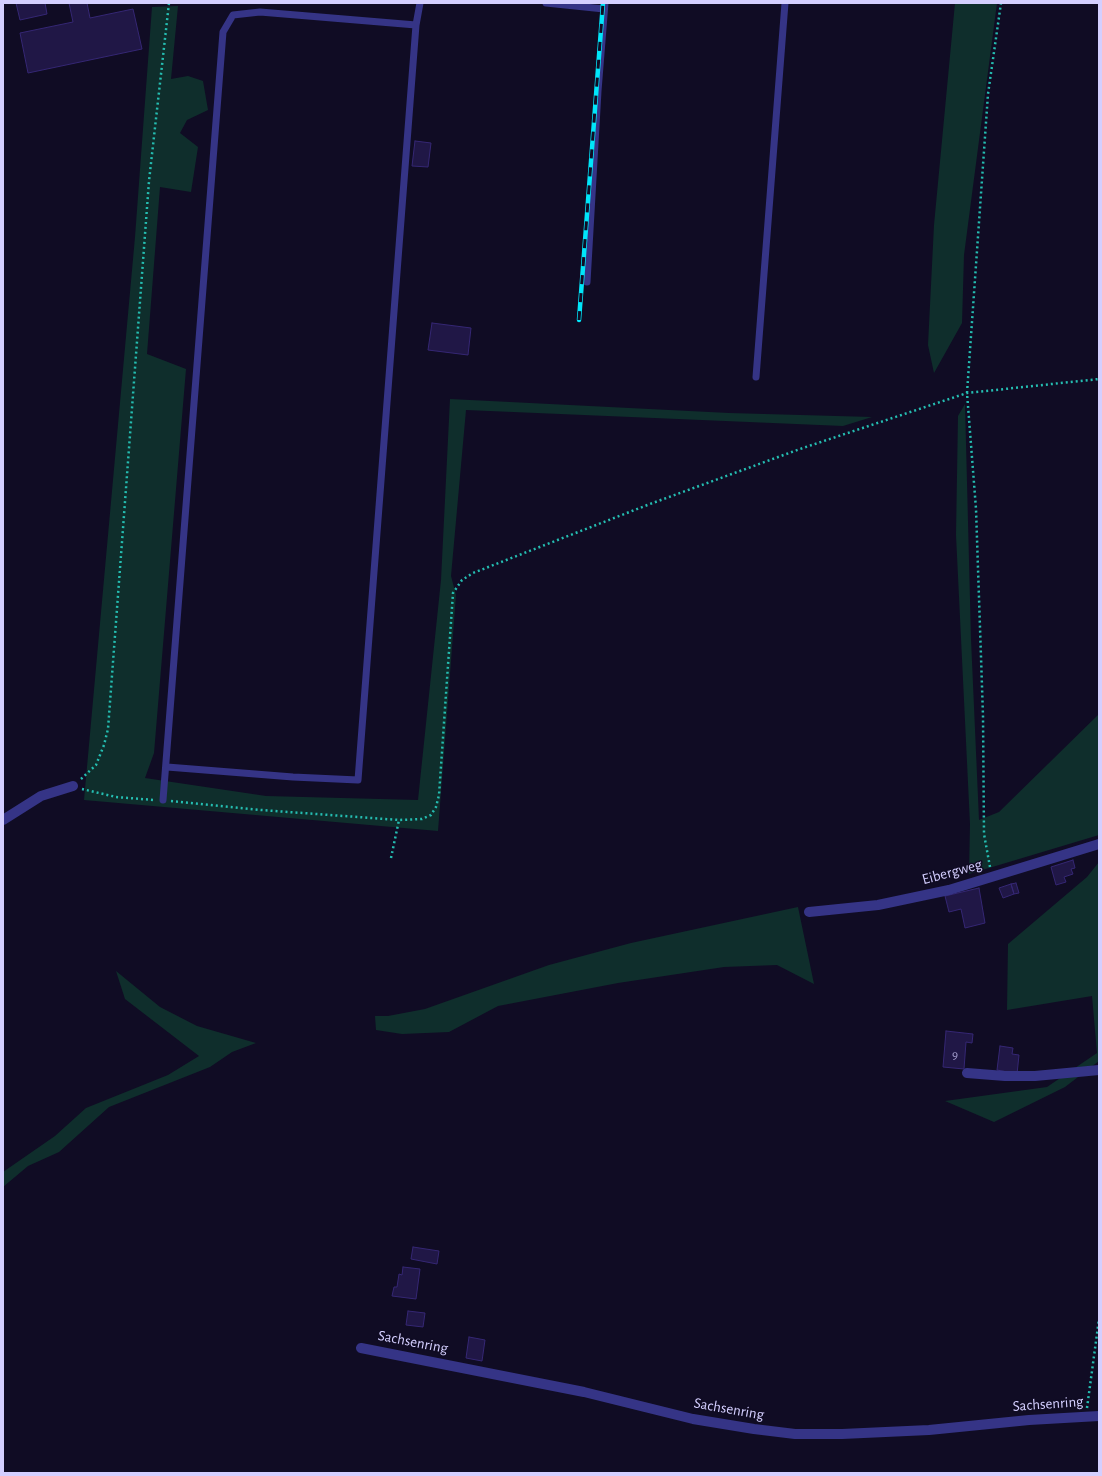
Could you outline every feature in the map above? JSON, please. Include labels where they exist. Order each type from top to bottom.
[{"type":"street","points":[[3,820],[41,796],[73,786]]},
{"type":"street","name":"Eibergweg","points":[[809,912],[878,905],[949,890],[1099,844]]},
{"type":"street","points":[[967,1073],[1027,1076],[1099,1070]]},
{"type":"street","name":"Sachsenring","points":[[361,1348],[584,1392],[694,1419],[795,1434],[842,1434],[929,1430],[1086,1415],[1099,1416]]},
{"type":"lane","points":[[167,767],[293,777],[358,780],[416,25],[420,3]]},
{"type":"lane","points":[[546,3],[605,6],[587,282]]},
{"type":"lane","points":[[756,377],[785,3]]},
{"type":"lane","points":[[163,800],[167,767],[223,32],[233,15],[260,12],[416,25]]},
{"type":"path","points":[[73,786],[96,765],[104,745],[108,729],[149,181],[169,3]]},
{"type":"path","points":[[992,878],[984,834],[984,716],[976,510],[967,393],[988,94],[1001,3]]},
{"type":"path","points":[[73,786],[116,797],[163,800],[261,810],[399,820],[422,819],[431,815],[436,807],[439,795],[453,593],[462,580],[473,573],[650,504],[808,446],[967,393],[1099,379]]},
{"type":"path","points":[[392,858],[399,820]]},
{"type":"path","points":[[1086,1415],[1099,1319]]},
{"type":"green space","points":[[955,3],[997,3],[964,255],[962,323],[934,373],[928,345],[934,225]]},
{"type":"green space","points":[[178,6],[171,79],[188,76],[203,81],[208,110],[187,120],[180,133],[198,147],[191,192],[160,187],[147,354],[186,369],[154,753],[145,778],[266,796],[418,800],[441,580],[450,399],[729,413],[872,417],[843,426],[466,410],[451,576],[456,595],[438,831],[84,800],[135,237],[152,7]]},
{"type":"green space","points":[[965,404],[971,639],[979,820],[999,812],[1099,714],[1099,835],[969,874],[970,824],[956,535],[958,416]]},
{"type":"green space","points":[[1099,862],[1099,1061],[1065,1087],[994,1122],[945,1101],[1047,1087],[1097,1053],[1092,996],[1007,1010],[1008,944],[1087,877]]},
{"type":"green space","points":[[798,907],[814,984],[777,965],[724,967],[618,983],[498,1006],[449,1032],[402,1034],[376,1030],[375,1016],[388,1016],[425,1009],[549,965],[631,943]]},
{"type":"green space","points":[[116,971],[160,1007],[197,1026],[256,1043],[232,1052],[210,1067],[109,1107],[59,1152],[28,1166],[3,1187],[3,1172],[55,1136],[86,1108],[168,1075],[199,1056],[125,999]]},
{"type":"building","points":[[16,3],[45,3],[47,14],[20,20]]},
{"type":"building","points":[[69,3],[87,3],[90,18],[133,9],[142,49],[28,73],[20,33],[73,22]]},
{"type":"building","points":[[415,141],[431,143],[428,167],[412,166]]},
{"type":"building","points":[[432,323],[471,328],[468,355],[428,350]]},
{"type":"building","points":[[1073,860],[1075,868],[1071,869],[1073,874],[1064,877],[1066,882],[1056,885],[1051,867]]},
{"type":"building","points":[[1016,883],[1019,893],[1014,894],[1011,884]]},
{"type":"building","points":[[1011,884],[1014,894],[1003,898],[999,888]]},
{"type":"building","points":[[979,888],[985,923],[965,928],[961,909],[949,912],[945,896]]},
{"type":"building","points":[[946,1031],[973,1034],[972,1043],[966,1042],[964,1069],[943,1067]]},
{"type":"building","points":[[1000,1046],[1013,1048],[1012,1054],[1019,1055],[1017,1074],[997,1070]]},
{"type":"building","points":[[413,1247],[439,1251],[437,1264],[411,1259]]},
{"type":"building","points":[[403,1267],[420,1269],[416,1299],[392,1296],[394,1287],[397,1287],[399,1274],[402,1275]]},
{"type":"building","points":[[408,1311],[425,1313],[423,1327],[406,1325]]},
{"type":"building","points":[[469,1337],[485,1340],[482,1361],[466,1358]]},
{"type":"railway","points":[[579,320],[603,3]]}]
